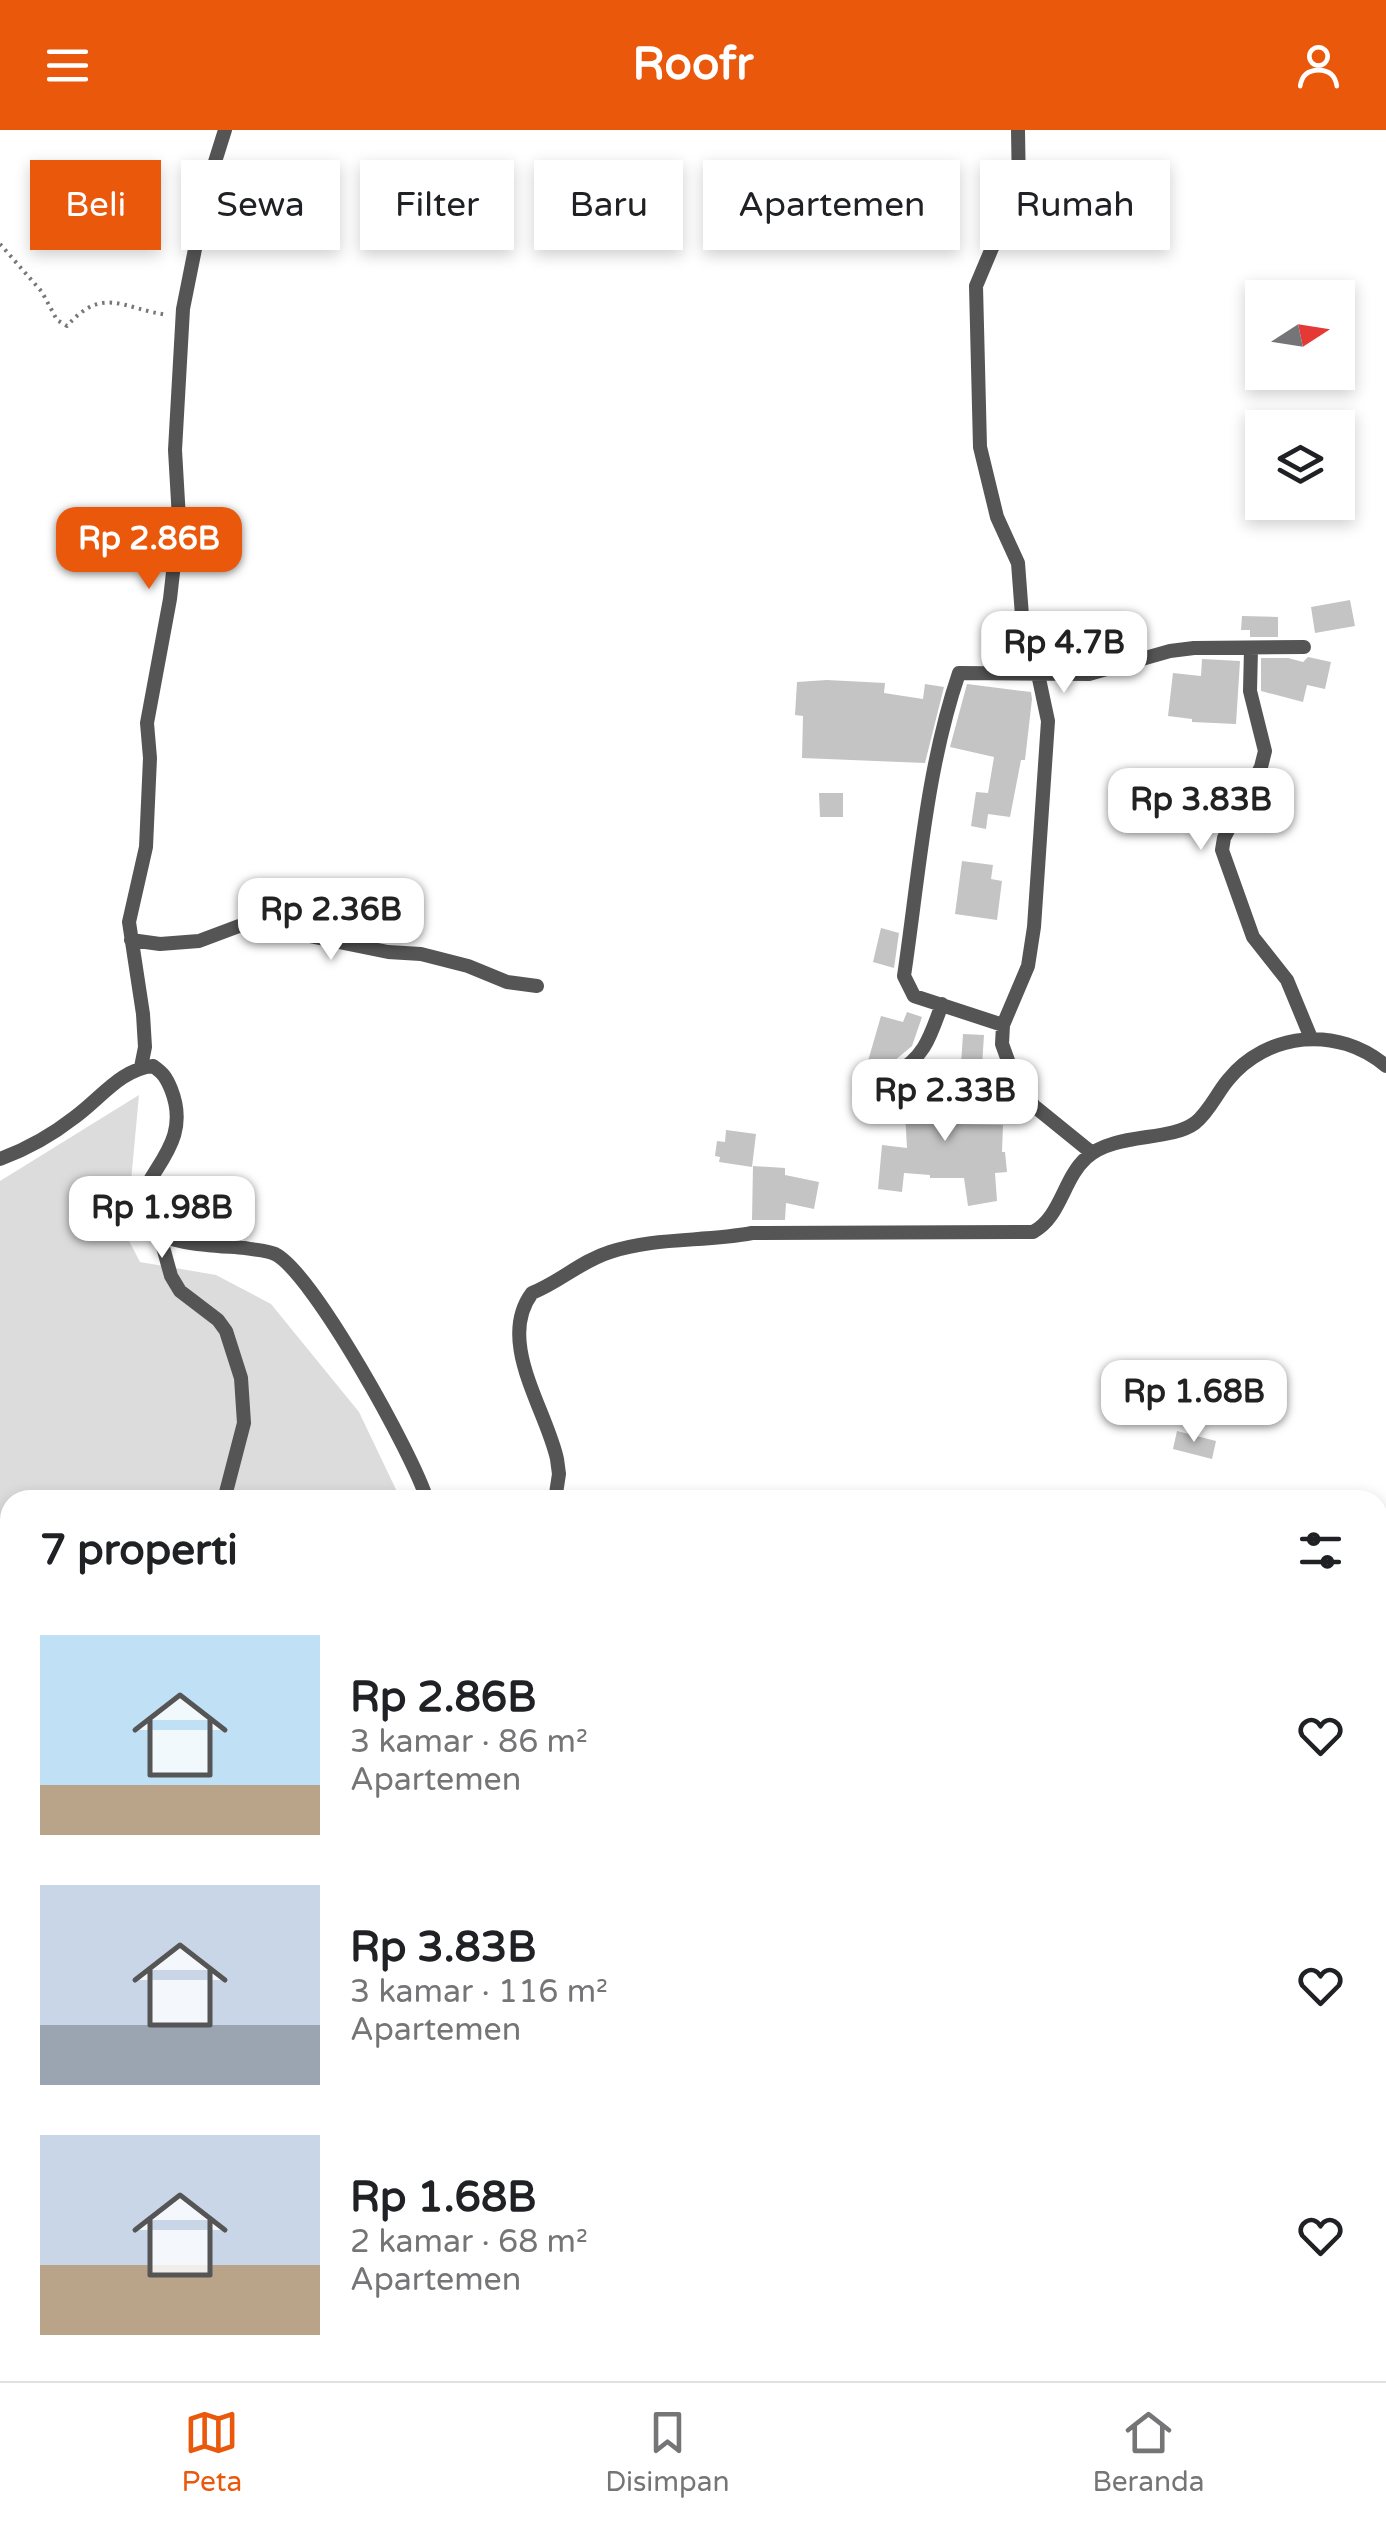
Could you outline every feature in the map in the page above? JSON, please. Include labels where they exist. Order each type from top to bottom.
[{"type":"street","points":[[141,1067],[145,1047],[143,1014],[129,922],[146,848],[150,758],[147,723],[170,599],[179,519],[175,450],[182,317],[208,184],[225,130]]},
{"type":"street","points":[[1018,130],[1020,193],[976,286],[976,406],[987,483],[1018,563],[1024,629],[1048,721],[1034,928],[1028,966],[1003,1025],[1002,1044],[1014,1077],[1034,1106],[1092,1153]]},
{"type":"street","points":[[1003,1025],[914,996],[904,976],[928,810],[947,708],[959,672],[1089,674],[1170,651],[1304,648]]},
{"type":"street","points":[[1251,650],[1250,692],[1265,751],[1261,767],[1224,838],[1224,864],[1253,936],[1287,980],[1311,1038]]},
{"type":"street","points":[[131,940],[160,944],[199,941],[239,926],[274,929],[388,952],[420,954],[468,966],[507,982],[537,986]]},
{"type":"street","points":[[895,1072],[907,1067],[926,1048],[942,1004]]},
{"type":"street","points":[[557,1490],[558,1459],[520,1346],[520,1326],[532,1293],[595,1257],[648,1243],[752,1233],[1032,1232],[1047,1221],[1069,1180],[1092,1153],[1118,1142],[1195,1123],[1229,1079],[1263,1049],[1311,1038],[1340,1042],[1386,1066]]},
{"type":"street","points":[[0,1159],[74,1118],[129,1072],[153,1066],[164,1073],[177,1112],[176,1136],[139,1199],[136,1212],[141,1226],[160,1236],[275,1254],[290,1266],[353,1356],[408,1454],[423,1490]]},
{"type":"street","points":[[160,1236],[171,1276],[180,1291],[226,1330],[241,1378],[244,1423],[227,1490]]},
{"type":"path","points":[[0,244],[42,292],[57,320],[66,326],[93,302],[114,301],[140,312],[182,317]]},
{"type":"shaded area","points":[[139,1095],[126,1235],[140,1262],[216,1275],[271,1304],[359,1412],[396,1490],[0,1490],[0,1181]]},
{"type":"building","points":[[1350,600],[1355,626],[1315,633],[1311,607]]},
{"type":"building","points":[[1242,616],[1278,617],[1278,637],[1250,637],[1250,630],[1241,630]]},
{"type":"building","points":[[1308,657],[1331,662],[1325,689],[1307,685],[1303,702],[1261,691],[1261,658],[1303,662]]},
{"type":"building","points":[[1202,659],[1240,661],[1236,724],[1192,722],[1168,716],[1173,673],[1201,676]]},
{"type":"building","points":[[797,682],[885,683],[884,693],[923,699],[925,684],[944,687],[925,763],[802,758],[803,716],[795,715]]},
{"type":"building","points":[[967,684],[1031,692],[1032,699],[1025,760],[1021,760],[1010,817],[988,814],[986,829],[971,826],[976,792],[988,793],[994,757],[950,747]]},
{"type":"building","points":[[819,793],[843,793],[843,817],[820,817]]},
{"type":"building","points":[[962,861],[993,865],[991,879],[1002,881],[997,920],[955,914]]},
{"type":"building","points":[[881,928],[899,933],[894,968],[873,962]]},
{"type":"building","points":[[907,1012],[922,1017],[912,1046],[887,1067],[868,1061],[881,1016],[903,1022]]},
{"type":"building","points":[[963,1034],[984,1035],[982,1066],[961,1064]]},
{"type":"building","points":[[933,1061],[955,1064],[951,1097],[956,1097],[956,1124],[1003,1125],[1002,1152],[1007,1172],[995,1173],[997,1201],[968,1206],[964,1178],[904,1173],[902,1192],[878,1189],[882,1145],[907,1148],[904,1094],[930,1094]]},
{"type":"building","points":[[726,1130],[756,1134],[752,1167],[719,1162],[720,1157],[715,1156],[717,1141],[725,1142]]},
{"type":"building","points":[[753,1166],[785,1168],[785,1175],[819,1182],[814,1209],[786,1203],[785,1220],[752,1220]]},
{"type":"building","points":[[1177,1431],[1216,1441],[1212,1459],[1173,1449]]}]
